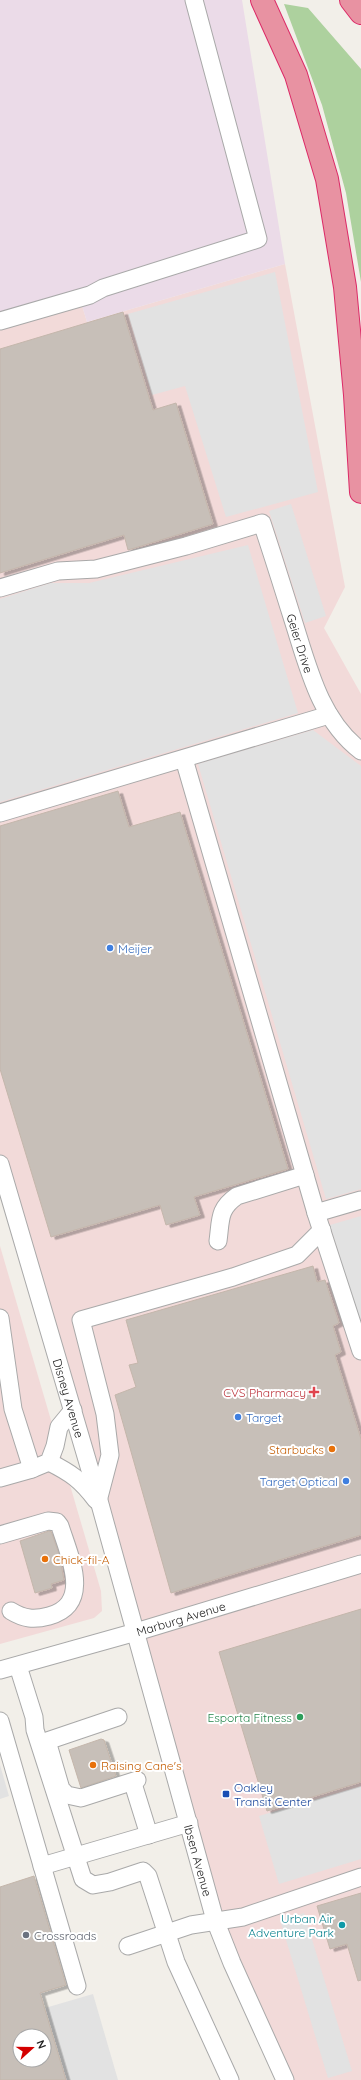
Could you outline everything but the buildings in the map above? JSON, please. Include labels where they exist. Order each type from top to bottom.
[{"type":"highway","points":[[262,0],[296,74],[327,179],[345,287],[355,395],[361,492]]},
{"type":"highway","points":[[351,0],[361,13]]},
{"type":"street","points":[[0,321],[90,295],[103,288],[258,239],[194,0]]},
{"type":"street","name":"Geier Drive","points":[[0,588],[58,571],[101,567],[186,546],[262,523],[314,685],[329,715],[354,746],[361,751]]},
{"type":"street","points":[[0,812],[329,715]]},
{"type":"street","points":[[184,759],[316,1213],[361,1350]]},
{"type":"street","name":"Disney Avenue","points":[[0,1164],[100,1502],[136,1632]]},
{"type":"street","points":[[218,1241],[222,1211],[228,1203],[237,1196],[305,1175]]},
{"type":"street","points":[[316,1213],[361,1200]]},
{"type":"street","points":[[100,1502],[110,1455],[106,1414],[81,1320],[233,1277],[297,1255],[322,1230]]},
{"type":"street","points":[[0,1318],[12,1409],[32,1470]]},
{"type":"street","points":[[0,1478],[32,1470],[49,1462],[55,1446],[59,1427],[73,1410]]},
{"type":"street","points":[[49,1462],[78,1478],[100,1502]]},
{"type":"street","points":[[0,1535],[48,1521],[57,1522],[60,1526],[75,1575],[76,1589],[72,1598],[64,1609],[54,1614],[35,1619],[21,1618],[11,1611]]},
{"type":"street","name":"Marburg Avenue","points":[[0,1670],[136,1632],[361,1564]]},
{"type":"street","name":"Ibsen Avenue","points":[[136,1632],[215,1920],[232,1963],[285,2080]]},
{"type":"street","points":[[18,1666],[34,1717],[34,1730],[74,1856],[83,1879],[93,1885],[110,1882],[143,1871],[148,1876],[176,1962],[230,2080]]},
{"type":"street","points":[[118,1717],[47,1741],[61,1789],[67,1795],[81,1798],[136,1785],[149,1835]]},
{"type":"street","points":[[0,1721],[77,1986]]},
{"type":"street","points":[[42,1866],[189,1823]]},
{"type":"street","points":[[128,1946],[191,1925],[215,1920],[243,1917],[361,1877]]},
{"type":"shaded area","points":[[0,0],[242,0],[285,264],[87,322],[80,299],[0,322]]},
{"type":"shaded area","points":[[285,264],[345,587],[324,628],[361,694],[361,2080],[285,2080],[232,1963],[0,1164],[0,322],[80,299],[87,322]]},
{"type":"shaded area","points":[[275,272],[318,492],[226,517],[185,386],[152,395],[128,314]]},
{"type":"shaded area","points":[[291,504],[326,616],[305,623],[269,511]]},
{"type":"shaded area","points":[[248,545],[298,713],[0,802],[0,599],[51,583],[89,583]]},
{"type":"shaded area","points":[[313,730],[361,766],[361,1189],[326,1199],[198,764]]},
{"type":"shaded area","points":[[361,1216],[361,1326],[330,1225]]},
{"type":"shaded area","points":[[0,1246],[101,1591],[102,1611],[94,1618],[0,1644]]},
{"type":"shaded area","points":[[0,1765],[9,1796],[0,1799]]},
{"type":"shaded area","points":[[361,1786],[361,1859],[279,1884],[259,1816]]},
{"type":"shaded area","points":[[304,1913],[352,2071],[328,2078],[280,1920]]},
{"type":"shaded area","points":[[93,1994],[118,2080],[66,2080],[45,2008]]},
{"type":"green space","points":[[284,4],[308,8],[361,69],[361,282],[346,193],[322,105]]},
{"type":"place","name":"Meijer","points":[[110,948]]},
{"type":"place","name":"CVS Pharmacy","points":[[314,1392]]},
{"type":"place","name":"Target","points":[[238,1417]]},
{"type":"place","name":"Starbucks","points":[[332,1449]]},
{"type":"place","name":"Target Optical","points":[[346,1481]]},
{"type":"place","name":"Chick-fil-A","points":[[45,1559]]},
{"type":"place","name":"Esporta Fitness","points":[[300,1717]]},
{"type":"place","name":"Raising Cane's","points":[[93,1765]]},
{"type":"place","name":"Oakley Transit Center","points":[[226,1794]]},
{"type":"place","name":"Urban Air Adventure Park","points":[[342,1925]]},
{"type":"place","name":"Crossroads","points":[[26,1935]]}]
